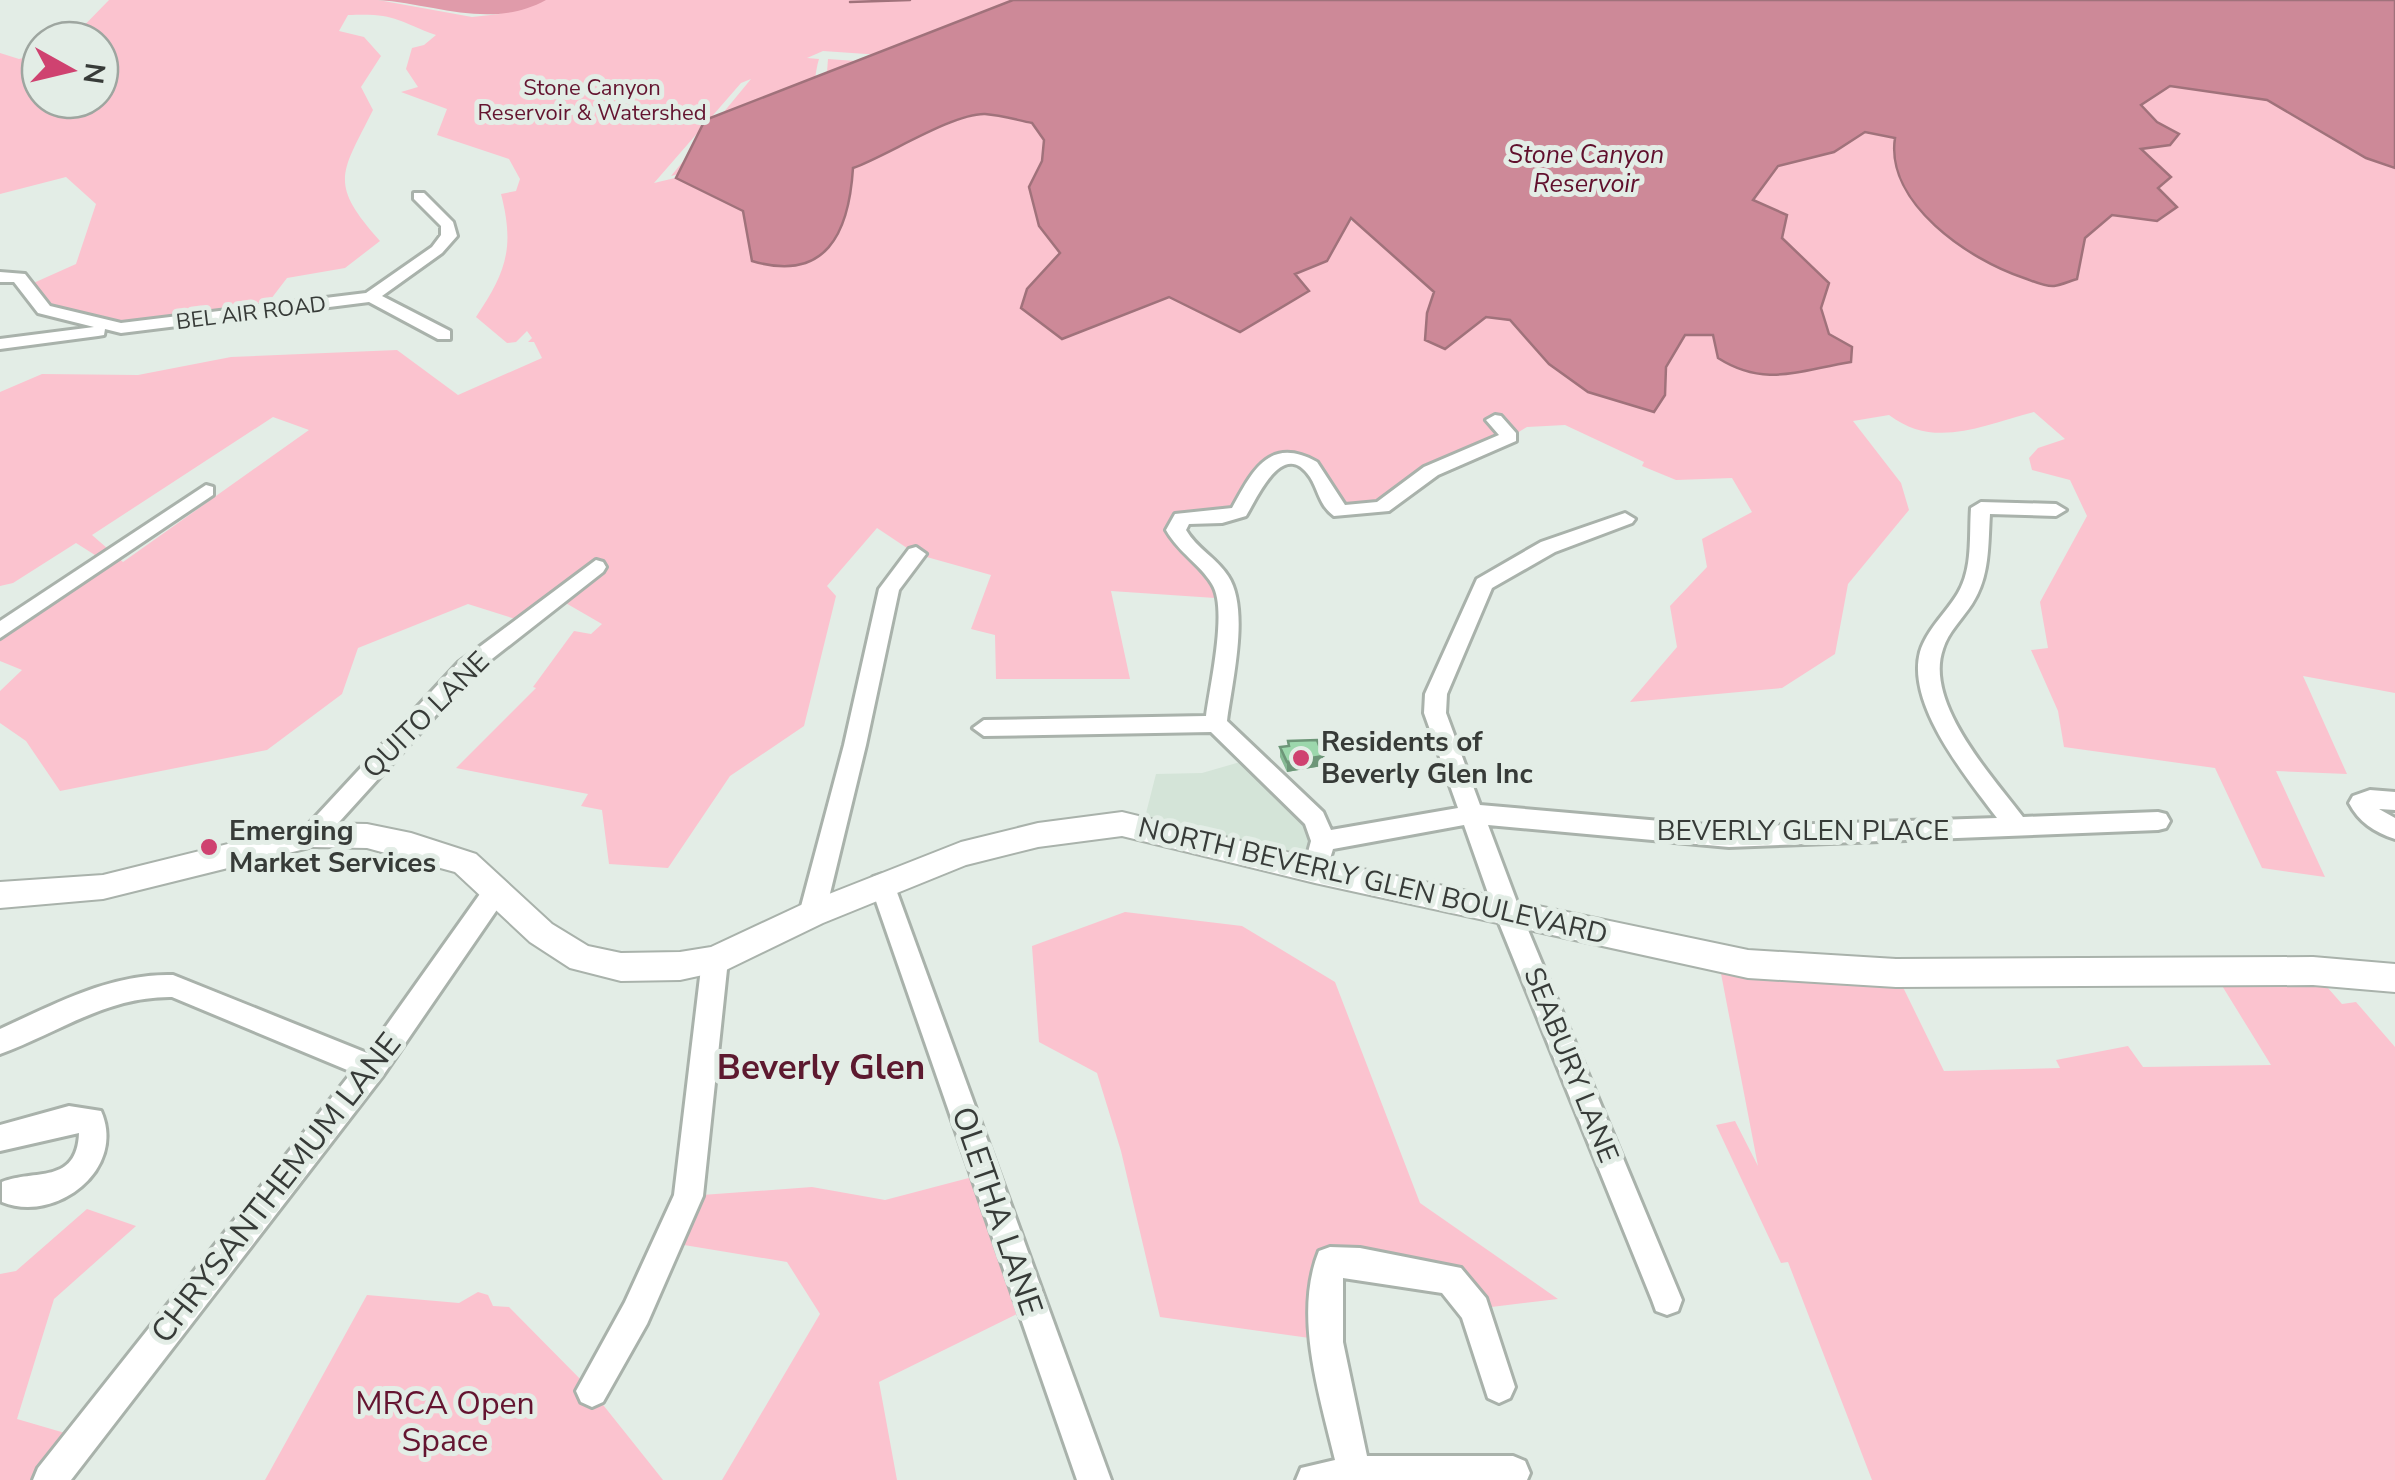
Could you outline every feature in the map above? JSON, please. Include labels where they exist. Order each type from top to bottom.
[{"type":"main road","name":"NORTH BEVERLY GLEN BOULEVARD","points":[[0,895],[38,895],[102,886],[313,834],[367,836],[411,844],[465,863],[542,933],[581,958],[621,967],[680,966],[716,960],[812,914],[961,854],[1038,835],[1122,824],[1316,871],[1748,964],[1896,973],[2314,971],[2395,978]]},
{"type":"street","name":"BEL AIR ROAD","points":[[0,277],[20,277],[44,310],[121,328],[370,297],[436,250],[449,236],[448,225],[419,196]]},
{"type":"street","points":[[370,297],[444,335]]},
{"type":"street","points":[[0,344],[121,328]]},
{"type":"street","points":[[1216,724],[1230,599],[1219,577],[1186,547],[1176,530],[1182,518],[1239,512],[1264,468],[1280,460],[1299,459],[1312,466],[1331,506],[1340,512],[1382,508],[1431,471],[1510,437],[1495,420]]},
{"type":"street","points":[[0,631],[206,491]]},
{"type":"street","points":[[2018,828],[1945,722],[1931,693],[1927,668],[1932,648],[1971,590],[1977,571],[1980,508],[2056,510]]},
{"type":"street","name":"SEABURY LANE","points":[[1626,519],[1548,547],[1495,576],[1476,597],[1436,694],[1435,713],[1440,736],[1474,814],[1508,913],[1667,1300]]},
{"type":"street","points":[[812,914],[855,746],[889,589],[916,554]]},
{"type":"street","name":"QUITO LANE","points":[[313,834],[466,668],[596,567]]},
{"type":"street","points":[[984,728],[1216,724],[1316,818],[1323,841],[1316,871]]},
{"type":"street","points":[[2395,800],[2370,799],[2362,803],[2366,813],[2395,829]]},
{"type":"street","name":"BEVERLY GLEN PLACE","points":[[1323,841],[1474,814],[1729,837],[2158,820]]},
{"type":"street","name":"OLETHA LANE","points":[[882,884],[1094,1480]]},
{"type":"street","name":"CHRYSANTHEMUM LANE","points":[[50,1480],[372,1068],[496,891]]},
{"type":"street","points":[[592,1391],[636,1313],[688,1196],[716,960]]},
{"type":"street","points":[[10,1038],[104,997],[158,984],[172,986],[372,1068]]},
{"type":"street","points":[[0,1138],[68,1118],[91,1120],[96,1134],[90,1157],[78,1172],[57,1187],[12,1192]]},
{"type":"street","points":[[1355,1473],[1324,1340],[1323,1298],[1330,1262],[1360,1263],[1450,1279],[1475,1309],[1500,1387]]},
{"type":"street","points":[[1313,1480],[1355,1473],[1513,1474]]},
{"type":"shaded area","points":[[378,0],[546,0],[525,9],[484,14]]},
{"type":"shaded area","points":[[1254,758],[1315,819],[1315,871],[1142,829],[1156,774],[1202,773]]},
{"type":"green space","name":"Stone Canyon Reservoir & Watershed","points":[[109,0],[378,0],[472,17],[500,14],[517,0],[2395,0],[2395,145],[2340,143],[2347,147],[2395,150],[2395,693],[2303,676],[2347,774],[2276,771],[2325,877],[2262,868],[2215,768],[2064,747],[2058,711],[2031,650],[2048,648],[2040,602],[2087,516],[2070,480],[2032,470],[2029,458],[2038,448],[2065,439],[2034,412],[1977,428],[1941,433],[1906,425],[1889,415],[1853,421],[1901,483],[1909,510],[1848,584],[1835,654],[1782,688],[1630,702],[1677,647],[1670,606],[1707,567],[1702,539],[1752,512],[1732,478],[1676,480],[1565,425],[1527,427],[1493,448],[1431,471],[1382,507],[1355,513],[1331,507],[1320,476],[1309,465],[1294,459],[1270,464],[1239,512],[1222,517],[1182,518],[1176,530],[1230,599],[1111,591],[1130,679],[996,679],[995,635],[971,629],[991,575],[916,554],[877,528],[827,586],[836,596],[804,726],[730,776],[668,868],[609,864],[602,810],[581,806],[588,794],[456,768],[536,688],[533,687],[574,631],[591,634],[602,624],[557,598],[525,622],[468,604],[358,648],[342,694],[267,750],[60,791],[26,741],[0,723],[0,691],[22,670],[0,661],[0,631],[106,562],[76,543],[13,583],[0,586],[0,392],[42,374],[138,375],[231,357],[397,350],[458,395],[542,358],[534,342],[528,342],[532,338],[527,331],[516,342],[507,343],[476,317],[495,286],[505,259],[507,230],[501,194],[516,191],[520,179],[509,159],[437,135],[447,109],[401,92],[418,87],[406,69],[412,48],[424,45],[436,35],[376,15],[348,15],[339,31],[364,37],[381,56],[361,87],[373,110],[353,149],[345,178],[352,205],[380,241],[345,268],[287,278],[261,312],[132,326],[65,318],[41,306],[29,285],[76,264],[96,204],[66,177],[0,194],[0,53],[19,59],[20,120],[120,120],[120,20],[90,20]],"holes":[[[823,51],[1012,64],[1047,82],[1075,75],[1130,72],[1268,90],[1271,78],[2179,134],[2048,129],[2071,167],[2152,159],[2157,164],[2074,173],[2104,221],[2097,227],[2064,174],[1906,171],[2011,274],[1990,262],[1895,166],[2031,171],[2061,168],[2038,129],[1846,117],[1829,153],[1816,156],[1836,116],[1673,107],[1725,158],[1793,161],[1781,165],[1726,163],[1708,185],[1783,270],[1810,267],[1816,272],[1789,276],[1823,314],[1829,332],[1778,277],[1681,287],[1674,341],[1665,369],[1659,328],[1669,286],[1558,267],[1550,324],[1530,337],[1562,364],[1664,389],[1663,396],[1558,370],[1522,333],[1537,321],[1547,264],[1508,258],[1423,259],[1445,291],[1439,317],[1426,328],[1434,292],[1375,236],[1369,217],[1141,268],[1157,298],[1145,300],[1130,270],[1025,294],[1028,287],[1127,264],[1083,187],[1032,195],[1030,191],[1083,182],[1102,79],[1048,89],[1013,76],[1001,117],[992,115],[1005,71],[921,65],[910,140],[899,144],[911,65],[828,59],[823,125],[811,143],[867,163],[860,166],[807,148],[749,228],[746,218],[797,149],[654,183],[741,83],[751,79],[671,176],[800,143],[810,123],[819,59],[807,58]],[[273,417],[309,430],[123,562],[92,535]]]},
{"type":"green space","points":[[1125,912],[1242,926],[1335,982],[1420,1203],[1558,1299],[1475,1309],[1450,1279],[1330,1262],[1324,1340],[1160,1317],[1121,1151],[1097,1073],[1039,1042],[1032,946]]},
{"type":"green space","points":[[1718,958],[1896,973],[1944,1071],[2060,1068],[2056,1060],[2128,1046],[2143,1067],[2271,1065],[2213,971],[2313,971],[2342,1004],[2356,1002],[2395,1047],[2395,1480],[1872,1480],[1788,1262],[1781,1263],[1716,1125],[1735,1121],[1758,1166]]},
{"type":"green space","points":[[984,1174],[1031,1307],[879,1382],[897,1480],[722,1480],[820,1314],[787,1262],[666,1242],[688,1196],[812,1187],[885,1200]]},
{"type":"green space","points":[[87,1209],[136,1226],[54,1299],[17,1419],[82,1438],[50,1480],[0,1480],[0,1274],[16,1271]]},
{"type":"green space","name":"MRCA Open Space","points":[[478,1292],[488,1295],[493,1306],[509,1307],[592,1391],[663,1480],[265,1480],[367,1295],[459,1303]]},
{"type":"water","name":"Stone Canyon Reservoir","points":[[1013,0],[2395,0],[2395,168],[2366,158],[2267,100],[2170,86],[2141,105],[2157,122],[2179,134],[2170,145],[2141,149],[2171,177],[2158,188],[2177,207],[2157,221],[2112,215],[2085,238],[2077,279],[2050,286],[1979,258],[1935,226],[1903,185],[1895,162],[1895,138],[1865,132],[1834,152],[1778,166],[1753,200],[1787,215],[1782,238],[1829,283],[1821,308],[1829,334],[1852,347],[1851,362],[1767,375],[1718,358],[1713,335],[1685,335],[1666,367],[1665,395],[1654,412],[1588,392],[1549,364],[1510,320],[1486,317],[1445,349],[1425,340],[1427,313],[1434,292],[1351,218],[1327,261],[1295,274],[1309,291],[1240,332],[1169,297],[1062,339],[1021,308],[1027,289],[1060,253],[1039,226],[1029,187],[1042,161],[1044,140],[1032,123],[985,114],[955,120],[853,168],[851,192],[839,232],[829,247],[798,265],[752,261],[743,211],[676,178],[705,120]]},
{"type":"building","points":[[1317,740],[1323,756],[1287,762],[1280,747],[1289,746],[1288,741]]},
{"type":"waterway","points":[[850,2],[910,0]]},
{"type":"place","name":"Residents of Beverly Glen Inc","points":[[1301,758]]},
{"type":"place","name":"Emerging Market Services","points":[[209,847]]},
{"type":"district","name":"Beverly Glen","points":[[821,1067]]}]
